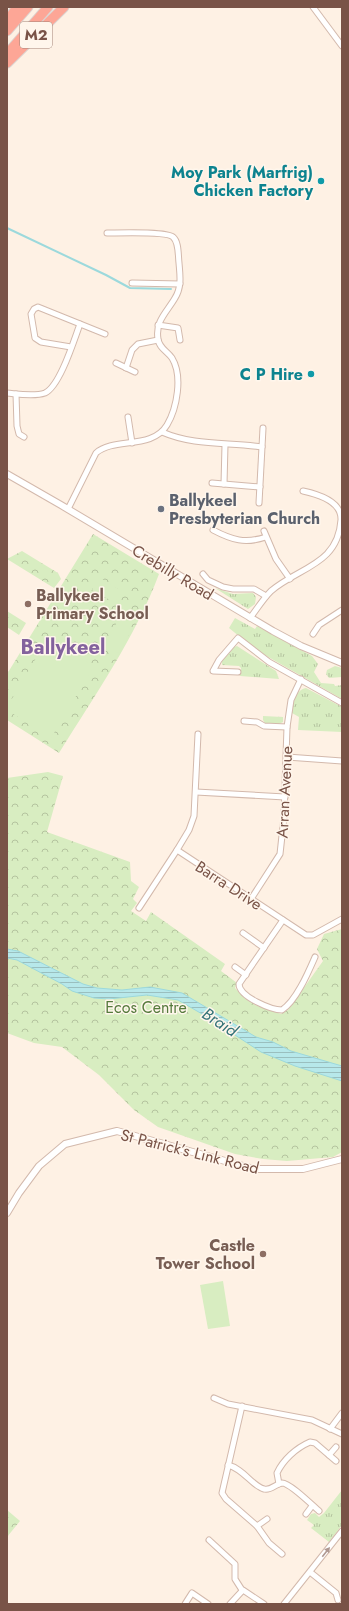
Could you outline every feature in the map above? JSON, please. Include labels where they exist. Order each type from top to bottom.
[{"type":"highway","name":"M2","points":[[7,20],[17,7]]},
{"type":"highway","name":"M2","points":[[7,31],[28,7]]},
{"type":"highway","name":"M2","points":[[7,54],[48,7]]},
{"type":"highway","name":"M2","points":[[7,63],[64,7]]},
{"type":"street","points":[[313,7],[342,46]]},
{"type":"street","points":[[68,509],[96,453],[101,448],[132,443],[162,432],[167,425],[174,408],[177,376],[176,366],[171,357],[162,348],[158,340],[158,325],[179,290],[178,248],[174,237],[157,233],[107,233]]},
{"type":"street","points":[[132,283],[180,284]]},
{"type":"street","points":[[71,348],[41,342],[35,338],[32,311],[38,307],[105,334]]},
{"type":"street","points":[[7,393],[40,394],[48,391],[57,379],[80,324]]},
{"type":"street","points":[[158,325],[178,328],[180,340]]},
{"type":"street","points":[[126,368],[132,350],[138,344],[158,340]]},
{"type":"street","points":[[116,363],[135,372]]},
{"type":"street","points":[[16,394],[17,426],[20,434],[24,437]]},
{"type":"street","points":[[128,417],[132,443]]},
{"type":"street","points":[[259,503],[263,428]]},
{"type":"street","points":[[162,432],[176,439],[225,445],[262,447]]},
{"type":"street","points":[[224,484],[225,445]]},
{"type":"street","name":"Crebilly Road","points":[[7,474],[250,618],[301,646],[342,663]]},
{"type":"street","points":[[212,483],[260,487]]},
{"type":"street","points":[[250,618],[266,596],[321,560],[340,541],[342,513],[339,508],[319,495],[303,491]]},
{"type":"street","points":[[212,530],[229,538],[241,541],[256,540],[266,537]]},
{"type":"street","points":[[264,531],[276,559],[290,579]]},
{"type":"street","points":[[203,574],[208,580],[219,585],[233,589],[254,589],[266,596]]},
{"type":"street","points":[[313,634],[318,625],[342,610]]},
{"type":"street","points":[[238,672],[213,671],[219,660],[238,638],[269,662],[342,703]]},
{"type":"street","name":"Arran Avenue","points":[[252,899],[280,854],[285,797],[287,727],[291,700],[301,679]]},
{"type":"street","points":[[244,721],[257,722],[264,726],[287,727]]},
{"type":"street","points":[[139,908],[177,850],[192,822],[196,792],[198,734]]},
{"type":"street","points":[[287,757],[342,761]]},
{"type":"street","points":[[196,792],[285,797]]},
{"type":"street","name":"Barra Drive","points":[[177,850],[305,934],[310,935],[342,919]]},
{"type":"street","points":[[283,920],[239,986],[242,992],[252,1000],[282,1010],[287,1006],[306,978],[315,957]]},
{"type":"street","points":[[243,933],[264,948]]},
{"type":"street","points":[[235,967],[246,975]]},
{"type":"street","name":"St Patrick’s Link Road","points":[[7,1213],[19,1193],[39,1166],[65,1144],[117,1131],[254,1169],[303,1169],[342,1159]]},
{"type":"street","points":[[214,1398],[228,1404],[312,1420],[342,1434]]},
{"type":"street","points":[[242,1406],[222,1488],[223,1495],[257,1526],[269,1543],[282,1554]]},
{"type":"street","points":[[330,1429],[342,1413]]},
{"type":"street","points":[[280,1484],[277,1473],[280,1465],[307,1443],[315,1443],[336,1461]]},
{"type":"street","points":[[329,1455],[336,1447]]},
{"type":"street","points":[[228,1465],[237,1467],[264,1489],[270,1489],[280,1484],[287,1484],[319,1511]]},
{"type":"street","points":[[306,1514],[312,1506]]},
{"type":"street","points":[[257,1526],[267,1518]]},
{"type":"street","points":[[284,1604],[342,1531]]},
{"type":"street","points":[[209,1540],[235,1564],[235,1579],[242,1590],[264,1604]]},
{"type":"street","points":[[310,1572],[336,1593],[338,1600]]},
{"type":"street","points":[[230,1604],[242,1590]]},
{"type":"street","points":[[185,1604],[192,1593],[208,1604]]},
{"type":"green space","points":[[93,534],[159,574],[138,621],[114,666],[59,753],[7,720],[7,674]]},
{"type":"green space","points":[[22,551],[58,573],[61,579],[54,588],[7,559]]},
{"type":"green space","points":[[99,577],[122,591],[115,603],[92,590]]},
{"type":"green space","points":[[215,588],[233,594],[253,593],[256,597],[255,604],[248,609]]},
{"type":"green space","points":[[7,611],[26,623],[19,635],[7,627]]},
{"type":"green space","points":[[235,618],[255,629],[257,626],[312,656],[318,664],[314,672],[321,683],[334,684],[335,686],[342,685],[342,699],[256,650],[229,628]]},
{"type":"green space","points":[[118,621],[132,630],[118,653],[104,644]]},
{"type":"green space","points":[[48,638],[94,666],[51,738],[7,710],[7,707]]},
{"type":"green space","points":[[237,646],[276,671],[279,679],[240,676],[241,668],[239,666],[222,665],[222,661],[234,647]]},
{"type":"green space","points":[[335,666],[342,668],[342,677],[329,678],[326,674],[327,670]]},
{"type":"green space","points":[[306,688],[342,707],[342,732],[298,730],[299,717],[292,713],[293,706],[299,691]]},
{"type":"green space","points":[[263,716],[283,717],[283,722],[279,724],[265,723]]},
{"type":"green space","name":"Ecos Centre","points":[[48,772],[63,776],[47,832],[130,862],[131,881],[139,887],[133,899],[137,903],[131,911],[146,921],[151,912],[225,964],[221,971],[237,983],[235,988],[255,1005],[281,1014],[288,1010],[323,961],[317,949],[324,934],[342,929],[342,1152],[333,1157],[287,1161],[263,1159],[235,1154],[158,1127],[134,1110],[99,1075],[62,1047],[34,1043],[7,1033],[7,778]]},
{"type":"green space","points":[[223,1281],[230,1326],[208,1329],[200,1285]]},
{"type":"green space","points":[[342,1490],[342,1525],[329,1542],[311,1528],[314,1525],[307,1520],[311,1514],[315,1513],[319,1517],[324,1513]]},
{"type":"green space","points":[[7,1510],[20,1521],[7,1537]]},
{"type":"water","name":"Braid","points":[[7,949],[18,951],[83,984],[97,988],[122,990],[150,987],[182,993],[256,1037],[273,1042],[291,1051],[342,1066],[342,1081],[295,1066],[261,1052],[209,1018],[178,1000],[147,995],[109,999],[94,998],[72,991],[17,960],[7,958]]},
{"type":"waterway","points":[[7,228],[130,288],[171,289]]},
{"type":"place","name":"Moy Park (Marfrig) Chicken Factory","points":[[321,181]]},
{"type":"place","name":"C P Hire","points":[[311,374]]},
{"type":"place","name":"Ballykeel Presbyterian Church","points":[[161,509]]},
{"type":"place","name":"Ballykeel Primary School","points":[[28,604]]},
{"type":"place","name":"Castle Tower School","points":[[263,1254]]},
{"type":"district","name":"Ballykeel","points":[[63,647]]}]
